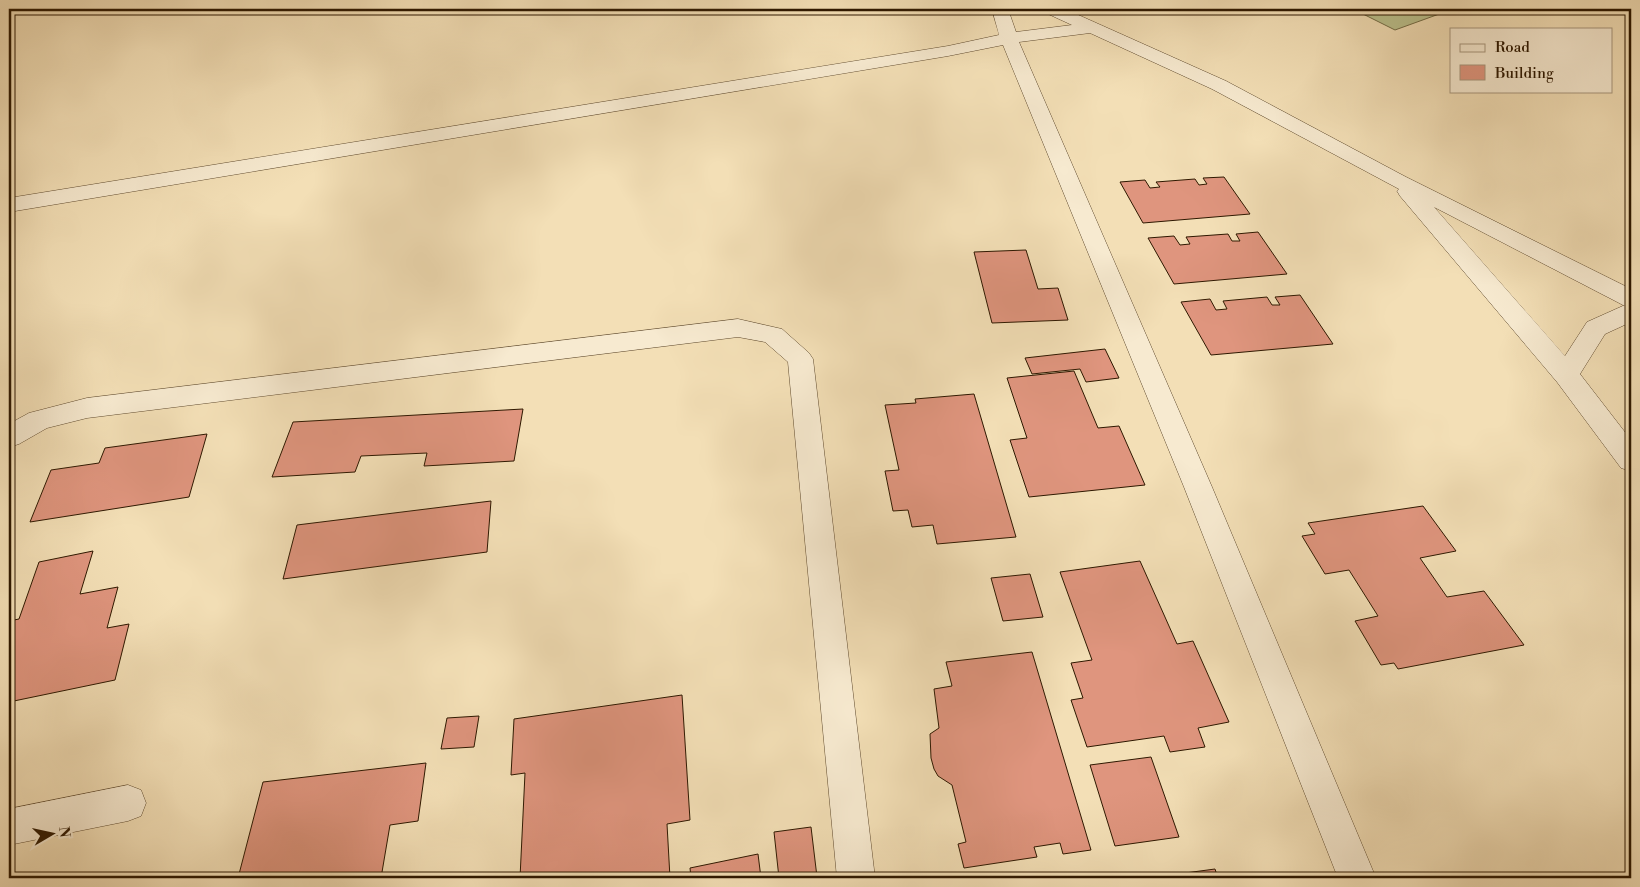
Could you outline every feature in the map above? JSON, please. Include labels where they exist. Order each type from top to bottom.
[{"type":"street","points":[[1000,9],[1009,38],[1198,487],[1357,878]]},
{"type":"street","points":[[1052,9],[1219,85],[1631,299]]},
{"type":"street","points":[[9,205],[948,51],[1009,38],[1094,28]]},
{"type":"street","points":[[1399,180],[1566,375],[1631,460]]},
{"type":"street","points":[[1581,274],[1631,290]]},
{"type":"street","points":[[1566,375],[1596,328],[1631,312]]},
{"type":"street","points":[[9,437],[39,420],[87,408],[738,328],[773,335],[800,359],[856,878]]},
{"type":"street","points":[[9,827],[128,803]]},
{"type":"green space","points":[[1353,9],[1453,9],[1395,30]]},
{"type":"building","points":[[1224,177],[1250,214],[1143,223],[1120,182],[1145,180],[1150,188],[1160,187],[1156,182],[1195,179],[1199,185],[1207,184],[1203,178]]},
{"type":"building","points":[[1258,232],[1287,274],[1174,284],[1148,238],[1174,236],[1180,245],[1190,244],[1186,237],[1228,234],[1232,241],[1240,241],[1236,234]]},
{"type":"building","points":[[1026,250],[1038,289],[1058,288],[1068,320],[992,323],[974,252]]},
{"type":"building","points":[[1300,295],[1333,344],[1211,355],[1181,302],[1210,299],[1216,310],[1227,309],[1223,301],[1267,297],[1272,305],[1280,305],[1275,297]]},
{"type":"building","points":[[1105,349],[1119,378],[1086,382],[1080,369],[1032,374],[1025,358]]},
{"type":"building","points":[[1074,371],[1098,428],[1119,426],[1145,485],[1029,497],[1010,440],[1027,438],[1007,378]]},
{"type":"building","points":[[974,394],[1016,537],[937,544],[933,525],[912,527],[908,510],[893,511],[885,471],[899,470],[885,405],[916,403],[915,399]]},
{"type":"building","points":[[523,409],[514,461],[424,466],[427,453],[361,456],[355,472],[272,477],[293,422]]},
{"type":"building","points":[[207,434],[189,497],[30,522],[51,470],[99,463],[105,448]]},
{"type":"building","points":[[491,501],[487,552],[283,579],[297,525]]},
{"type":"building","points":[[1423,506],[1456,551],[1420,558],[1447,597],[1484,591],[1524,645],[1398,669],[1394,663],[1381,665],[1355,621],[1378,616],[1349,570],[1325,574],[1302,536],[1315,534],[1308,523]]},
{"type":"building","points":[[93,551],[80,594],[118,587],[107,628],[129,624],[115,680],[9,702],[9,621],[19,619],[39,562]]},
{"type":"building","points":[[1140,561],[1177,644],[1193,641],[1229,722],[1198,728],[1205,747],[1170,752],[1164,736],[1087,747],[1071,700],[1083,698],[1071,663],[1092,660],[1060,572]]},
{"type":"building","points":[[1030,574],[1043,617],[1003,621],[991,578]]},
{"type":"building","points":[[1032,652],[1091,850],[1063,854],[1060,843],[1034,847],[1037,857],[964,868],[958,844],[966,842],[952,785],[938,776],[931,758],[930,734],[939,728],[934,689],[952,686],[946,662]]},
{"type":"building","points":[[682,695],[690,820],[667,824],[670,878],[520,878],[525,773],[511,775],[514,719]]},
{"type":"building","points":[[479,716],[474,747],[441,749],[447,718]]},
{"type":"building","points":[[1151,757],[1179,837],[1115,846],[1090,765]]},
{"type":"building","points":[[426,763],[418,821],[390,825],[381,878],[238,878],[263,782]]},
{"type":"building","points":[[811,827],[817,877],[779,878],[774,832]]},
{"type":"building","points":[[758,854],[761,878],[691,878],[690,868]]},
{"type":"building","points":[[1215,869],[1218,878],[1148,878]]}]
